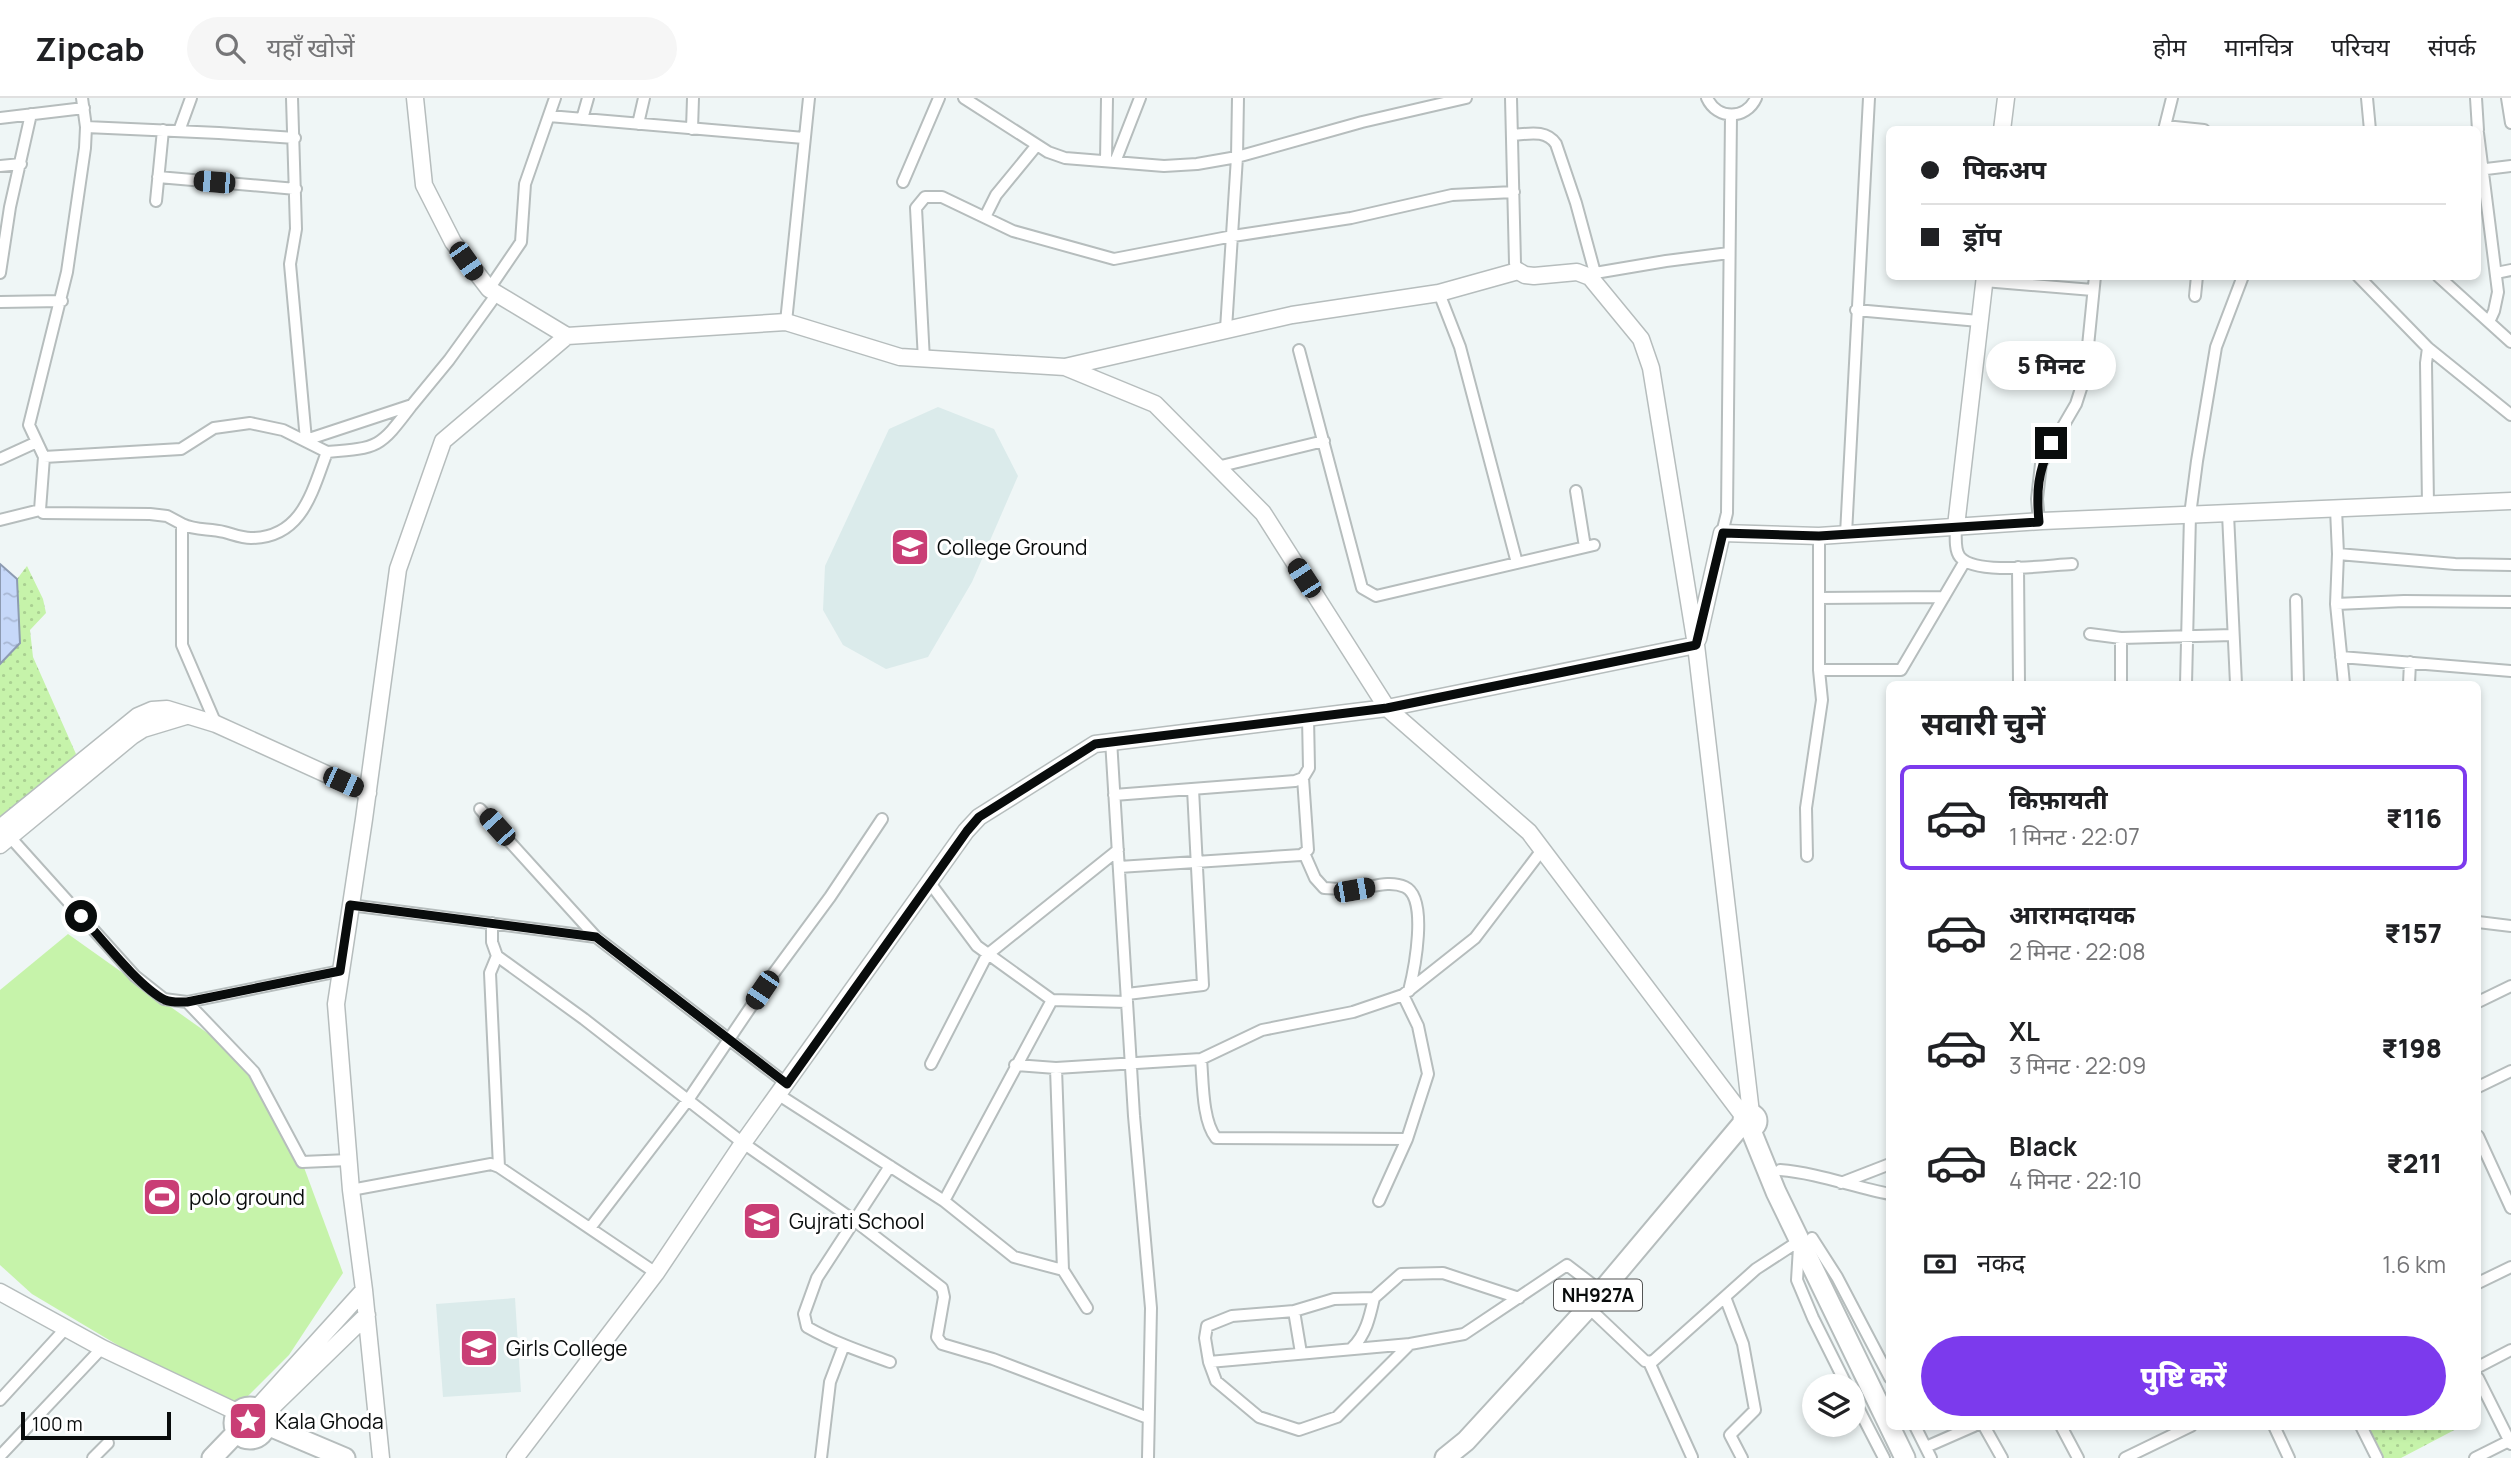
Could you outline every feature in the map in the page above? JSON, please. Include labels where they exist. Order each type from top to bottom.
[{"type":"highway","points":[[1749,1122],[1780,1170],[1805,1239],[1886,1416]]},
{"type":"highway","points":[[1749,1122],[1766,1171],[1805,1239],[1886,1394]]},
{"type":"highway","name":"NH927A","points":[[1445,1458],[1466,1441],[1591,1310],[1601,1291],[1749,1122]]},
{"type":"highway","name":"NH927A","points":[[1457,1458],[1591,1310],[1749,1122]]},
{"type":"highway","points":[[237,1412],[234,1425],[255,1425],[345,1458]]},
{"type":"highway","points":[[212,1458],[255,1425]]},
{"type":"highway","points":[[224,1458],[255,1425]]},
{"type":"highway","points":[[255,1425],[321,1458]]},
{"type":"highway","points":[[1892,1430],[1905,1458]]},
{"type":"highway","points":[[1905,1430],[1925,1454]]},
{"type":"main road","points":[[415,98],[424,185],[453,242],[493,292],[567,337],[786,322],[900,357],[1065,367],[1226,329],[1439,293],[1518,271],[1534,276],[1577,272],[1593,275],[1641,339],[1651,368],[1696,645],[1749,1122]]},
{"type":"main road","points":[[2002,126],[2006,98]]},
{"type":"main road","points":[[1956,526],[1985,280]]},
{"type":"main road","points":[[381,1458],[351,1190],[336,1021],[340,971],[368,793],[398,569],[443,441],[567,337]]},
{"type":"main road","points":[[1065,367],[1155,404],[1263,513],[1387,708],[1529,832],[1749,1122]]},
{"type":"main road","points":[[1696,645],[1723,533],[1819,536],[1956,526],[2511,501]]},
{"type":"main road","points":[[515,1458],[656,1273],[743,1143],[979,817],[1095,744],[1111,740],[1387,708],[1696,645]]},
{"type":"main road","points":[[3,836],[132,736],[143,729],[187,716],[216,724],[368,793]]},
{"type":"main road","points":[[255,1425],[364,1290]]},
{"type":"main road","points":[[0,1292],[102,1348],[237,1412]]},
{"type":"main road","points":[[255,1425],[367,1315]]},
{"type":"street","points":[[179,131],[191,98]]},
{"type":"street","points":[[292,98],[296,229],[290,264],[306,440]]},
{"type":"street","points":[[44,457],[181,449],[215,428],[250,424],[284,430],[327,452],[368,448],[386,440],[449,360],[493,292],[521,242],[524,184],[555,98]]},
{"type":"street","points":[[582,119],[588,98]]},
{"type":"street","points":[[638,124],[644,98]]},
{"type":"street","points":[[692,129],[694,98]]},
{"type":"street","points":[[786,322],[809,98]]},
{"type":"street","points":[[903,181],[939,98]]},
{"type":"street","points":[[964,98],[1037,145],[1065,158],[1164,166],[1237,157],[1362,122],[1466,98]]},
{"type":"street","points":[[1107,98],[1111,162]]},
{"type":"street","points":[[1111,162],[1140,98]]},
{"type":"street","points":[[1226,329],[1233,236],[1238,98]]},
{"type":"street","points":[[1511,98],[1518,271]]},
{"type":"street","points":[[1707,98],[1714,109],[1731,115],[1748,110],[1756,98]]},
{"type":"street","points":[[1846,534],[1869,98]]},
{"type":"street","points":[[2006,98],[2019,98]]},
{"type":"street","points":[[2165,126],[2172,98]]},
{"type":"street","points":[[2367,98],[2370,126]]},
{"type":"street","points":[[2476,98],[2478,126]]},
{"type":"street","points":[[2507,98],[2511,123]]},
{"type":"street","points":[[0,118],[83,103],[86,127],[62,301],[29,425],[44,457],[40,510]]},
{"type":"street","points":[[0,273],[2,246],[31,114]]},
{"type":"street","points":[[1723,533],[1727,513],[1731,115]]},
{"type":"street","points":[[550,116],[804,138]]},
{"type":"street","points":[[86,127],[295,138]]},
{"type":"street","points":[[156,201],[163,131]]},
{"type":"street","points":[[1512,135],[1542,134],[1551,137],[1556,145],[1576,203],[1593,275],[1666,261],[1730,253]]},
{"type":"street","points":[[985,217],[996,195],[1037,145]]},
{"type":"street","points":[[0,166],[21,164]]},
{"type":"street","points":[[2481,170],[2511,166]]},
{"type":"street","points":[[2481,176],[2498,301],[2488,322]]},
{"type":"street","points":[[158,177],[296,189]]},
{"type":"street","points":[[924,360],[916,208],[925,197],[942,197],[1013,231],[1107,258],[1121,258],[1233,236],[1351,218],[1452,195],[1514,192]]},
{"type":"street","points":[[2496,272],[2511,271]]},
{"type":"street","points":[[1995,280],[2093,290]]},
{"type":"street","points":[[2039,522],[2037,490],[2042,464],[2051,443],[2076,404],[2083,383],[2094,280]]},
{"type":"street","points":[[2196,296],[2197,280]]},
{"type":"street","points":[[2186,681],[2190,515],[2216,347],[2241,280]]},
{"type":"street","points":[[2362,280],[2428,348],[2511,415]]},
{"type":"street","points":[[2442,280],[2511,342]]},
{"type":"street","points":[[1439,293],[1460,347],[1517,563]]},
{"type":"street","points":[[0,302],[62,301]]},
{"type":"street","points":[[1856,310],[1979,321]]},
{"type":"street","points":[[2428,348],[2428,505]]},
{"type":"street","points":[[1299,350],[1362,588],[1369,593],[1376,596],[1589,546],[1576,491]]},
{"type":"street","points":[[306,440],[412,405]]},
{"type":"street","points":[[1217,467],[1324,441]]},
{"type":"street","points":[[0,459],[37,442]]},
{"type":"street","points":[[0,520],[40,510],[49,514],[150,514],[167,516],[194,530],[218,530],[250,538],[285,531],[301,514],[327,452]]},
{"type":"street","points":[[2336,509],[2336,604],[2344,681]]},
{"type":"street","points":[[2228,514],[2236,681]]},
{"type":"street","points":[[182,524],[182,645],[216,724]]},
{"type":"street","points":[[1956,526],[1958,552],[1965,561],[1978,567],[2072,564]]},
{"type":"street","points":[[1807,856],[1807,807],[1822,700],[1819,670],[1819,536]]},
{"type":"street","points":[[2338,554],[2455,564],[2511,565]]},
{"type":"street","points":[[1819,670],[1901,670],[1965,561]]},
{"type":"street","points":[[2018,567],[2019,681]]},
{"type":"street","points":[[1819,598],[1944,597]]},
{"type":"street","points":[[2296,600],[2298,681]]},
{"type":"street","points":[[2336,604],[2404,601],[2511,602]]},
{"type":"street","points":[[2090,634],[2121,638],[2233,635]]},
{"type":"street","points":[[2121,638],[2122,681]]},
{"type":"street","points":[[2341,657],[2511,671]]},
{"type":"street","points":[[2409,681],[2410,662]]},
{"type":"street","points":[[1118,867],[1301,855],[1308,850],[1303,778],[1309,768],[1308,717]]},
{"type":"street","points":[[1111,740],[1131,1064],[1151,1308],[1148,1458]]},
{"type":"street","points":[[1114,795],[1295,781],[1303,778]]},
{"type":"street","points":[[930,883],[977,946],[1052,1000],[1127,998],[1203,985],[1193,789]]},
{"type":"street","points":[[480,809],[596,937],[729,1039],[783,1090],[944,1201],[1014,1257],[1063,1270]]},
{"type":"street","points":[[590,1228],[688,1100],[882,820]]},
{"type":"street","points":[[3,836],[135,975],[164,999],[187,1002],[340,971]]},
{"type":"street","points":[[931,1064],[987,955],[1118,850]]},
{"type":"street","points":[[1015,1065],[1056,1068],[1201,1059],[1262,1030],[1353,1012],[1406,993],[1475,938],[1542,850]]},
{"type":"street","points":[[1304,853],[1315,878],[1324,888],[1354,890],[1384,884],[1405,887],[1412,894],[1419,932],[1416,961],[1406,993],[1418,1027],[1428,1074],[1407,1139],[1379,1201]]},
{"type":"street","points":[[350,905],[596,937]]},
{"type":"street","points":[[2481,922],[2511,926]]},
{"type":"street","points":[[492,923],[492,942],[497,956],[584,1018],[743,1143],[855,1221],[942,1288],[944,1297],[937,1337],[942,1344],[993,1359],[1148,1418]]},
{"type":"street","points":[[497,956],[490,973],[499,1167]]},
{"type":"street","points":[[2481,1001],[2511,986]]},
{"type":"street","points":[[944,1201],[1052,1000]]},
{"type":"street","points":[[187,1002],[254,1072],[302,1162],[349,1160]]},
{"type":"street","points":[[1201,1059],[1207,1119],[1216,1138],[1407,1139]]},
{"type":"street","points":[[1056,1068],[1063,1270],[1087,1308]]},
{"type":"street","points":[[2481,1086],[2511,1071]]},
{"type":"street","points":[[2481,1143],[2511,1208]]},
{"type":"street","points":[[351,1190],[491,1164],[656,1273]]},
{"type":"street","points":[[890,1166],[817,1278],[804,1314],[807,1326],[844,1345],[890,1362]]},
{"type":"street","points":[[1841,1183],[1886,1166]]},
{"type":"street","points":[[1780,1170],[1803,1172],[1886,1193]]},
{"type":"street","points":[[1649,1362],[1756,1269],[1805,1239]]},
{"type":"street","points":[[1805,1239],[1837,1277],[1886,1370]]},
{"type":"street","points":[[1805,1239],[1797,1280],[1841,1374]]},
{"type":"street","points":[[1209,1362],[1410,1344],[1464,1334],[1567,1265],[1601,1291]]},
{"type":"street","points":[[2481,1282],[2511,1267]]},
{"type":"street","points":[[1352,1348],[1358,1343],[1368,1323],[1374,1298],[1401,1274],[1443,1273],[1519,1298]]},
{"type":"street","points":[[1725,1297],[1743,1344],[1755,1410],[1730,1435],[1742,1458]]},
{"type":"street","points":[[1374,1298],[1334,1298],[1294,1311],[1232,1316],[1207,1326],[1205,1338],[1216,1381],[1259,1417],[1299,1430],[1337,1417],[1410,1344]]},
{"type":"street","points":[[1591,1310],[1649,1362],[1692,1457]]},
{"type":"street","points":[[1294,1311],[1301,1353]]},
{"type":"street","points":[[0,1400],[66,1328]]},
{"type":"street","points":[[821,1458],[830,1382],[844,1345]]},
{"type":"street","points":[[0,1456],[102,1348]]},
{"type":"street","points":[[2481,1365],[2511,1350]]},
{"type":"street","points":[[2475,1458],[2510,1442],[2481,1384]]},
{"type":"street","points":[[1865,1421],[1884,1458]]},
{"type":"street","points":[[1916,1430],[1925,1454],[1967,1430]]},
{"type":"street","points":[[1986,1430],[2002,1458]]},
{"type":"street","points":[[2063,1430],[2078,1458]]},
{"type":"street","points":[[2125,1458],[2183,1430]]},
{"type":"street","points":[[2276,1430],[2288,1458]]},
{"type":"street","points":[[2363,1430],[2376,1458]]},
{"type":"street","points":[[93,1458],[107,1443]]},
{"type":"shaded area","name":"College Ground","points":[[938,407],[994,429],[1018,476],[972,582],[928,657],[886,669],[843,645],[823,610],[825,566],[889,429]]},
{"type":"shaded area","name":"Girls College","points":[[515,1298],[521,1392],[443,1397],[436,1304]]},
{"type":"green space","points":[[27,566],[43,599],[46,613],[30,630],[33,657],[76,754],[0,824],[0,664],[20,643],[17,579]]},
{"type":"green space","points":[[68,934],[237,1054],[302,1162],[343,1273],[289,1355],[239,1405],[136,1356],[32,1294],[0,1265],[0,990]]},
{"type":"green space","points":[[2362,1430],[2454,1430],[2401,1458],[2377,1458]]},
{"type":"water","points":[[0,564],[17,579],[20,643],[0,664]]},
{"type":"place","name":"College Ground","points":[[910,547]]},
{"type":"place","name":"polo ground","points":[[162,1197]]},
{"type":"place","name":"Gujrati School","points":[[762,1221]]},
{"type":"place","name":"Girls College","points":[[479,1348]]},
{"type":"place","name":"Kala Ghoda","points":[[248,1421]]},
{"type":"route","points":[[81,916],[135,975],[164,999],[173,1002],[187,1002],[340,971],[350,905],[596,937],[787,1084],[979,817],[1095,744],[1387,708],[1696,645],[1723,533],[1819,536],[2039,522],[2038,480],[2051,443]]}]
